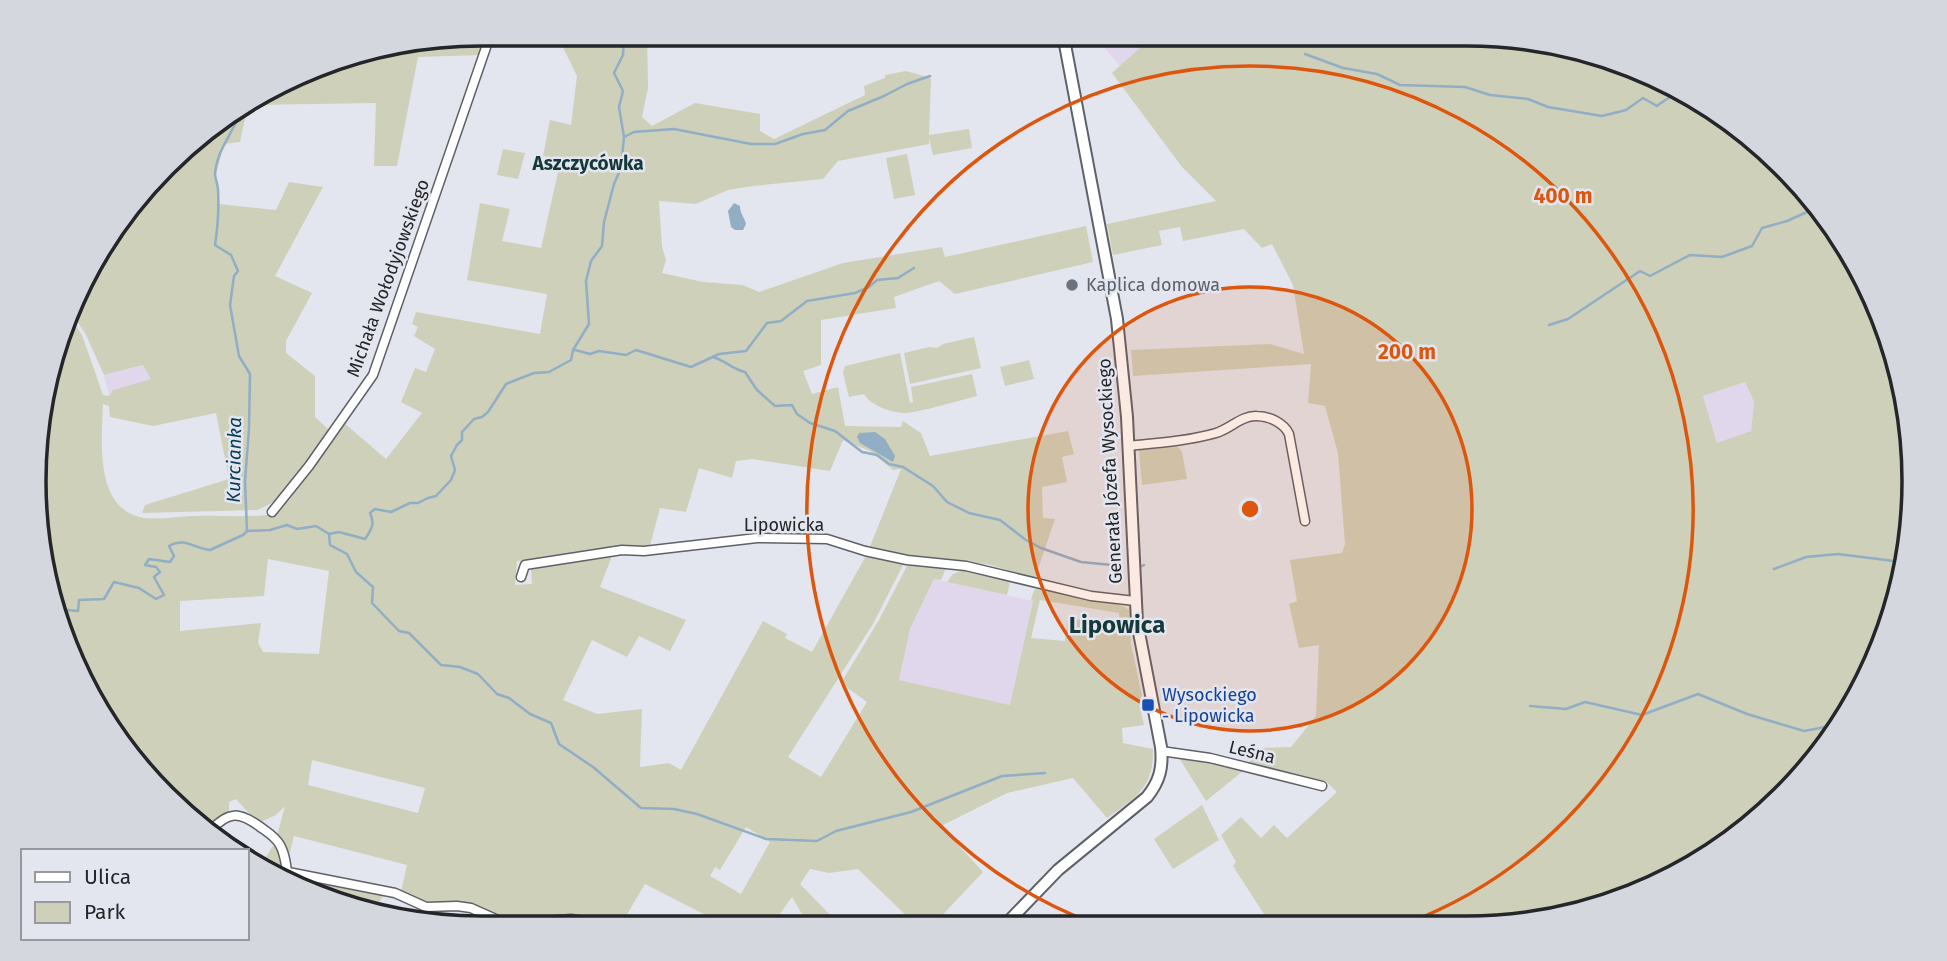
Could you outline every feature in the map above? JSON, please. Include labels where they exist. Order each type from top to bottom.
[{"type":"street","name":"Michała Wołodyjowskiego","points":[[272,512],[309,466],[373,375],[487,46]]},
{"type":"street","name":"Generała Józefa Wysockiego","points":[[1014,916],[1058,870],[1147,797],[1160,775],[1161,751],[1140,646],[1135,601],[1128,446],[1116,317],[1065,46]]},
{"type":"street","points":[[1128,446],[1186,440],[1225,429],[1252,415],[1273,420],[1281,424],[1289,434],[1305,522]]},
{"type":"street","name":"Lipowicka","points":[[521,577],[526,565],[622,550],[690,547],[757,537],[827,539],[907,560],[966,566],[1091,596],[1135,601]]},
{"type":"street","name":"Leśna","points":[[1161,751],[1210,758],[1322,786]]},
{"type":"street","points":[[216,826],[228,817],[237,815],[251,821],[274,836],[283,852],[288,871]]},
{"type":"street","points":[[292,873],[395,893],[426,907],[457,906],[471,908],[489,916]]},
{"type":"shaded area","points":[[1105,46],[1142,46],[1120,66]]},
{"type":"shaded area","points":[[144,365],[152,379],[113,390],[109,396],[104,375]]},
{"type":"shaded area","points":[[1745,382],[1754,402],[1751,431],[1717,444],[1703,396]]},
{"type":"shaded area","points":[[934,579],[1033,601],[1010,705],[899,680],[910,629]]},
{"type":"green space","points":[[484,46],[481,55],[418,57],[397,166],[374,166],[376,103],[262,105],[314,79],[368,60],[424,49]]},
{"type":"green space","points":[[562,46],[647,46],[648,88],[642,117],[652,126],[695,103],[760,114],[760,131],[774,139],[865,95],[864,86],[885,78],[885,75],[906,71],[931,78],[929,135],[969,129],[972,148],[933,155],[929,138],[929,144],[838,161],[823,179],[728,190],[696,204],[659,201],[662,247],[666,260],[662,273],[703,282],[743,285],[759,292],[843,263],[942,247],[945,257],[1086,226],[1093,262],[955,294],[939,281],[894,297],[896,308],[821,320],[821,365],[803,371],[812,394],[838,387],[845,426],[901,427],[903,421],[921,433],[930,456],[1068,431],[1074,454],[1062,457],[1067,482],[1042,487],[1043,518],[1055,519],[1035,578],[987,564],[908,558],[869,549],[901,469],[893,470],[870,451],[843,440],[830,471],[753,459],[736,461],[732,478],[699,468],[686,512],[660,508],[649,549],[517,561],[515,585],[532,584],[531,567],[612,556],[600,587],[686,620],[670,651],[639,636],[627,657],[592,640],[563,700],[597,714],[642,709],[640,767],[669,763],[681,770],[763,621],[787,634],[785,638],[812,652],[867,554],[904,563],[873,624],[788,757],[821,777],[867,702],[841,683],[879,620],[908,564],[946,568],[941,580],[934,579],[910,629],[899,680],[1010,705],[1034,590],[1038,588],[1123,606],[1129,610],[1131,644],[1142,695],[1139,703],[1144,725],[1122,728],[1123,743],[1153,749],[1147,782],[1135,797],[1107,818],[1073,778],[1007,793],[941,826],[983,872],[941,916],[907,916],[858,869],[829,873],[810,869],[800,884],[831,916],[803,916],[792,897],[778,916],[707,916],[645,884],[626,916],[493,916],[458,901],[430,906],[401,892],[407,865],[294,836],[289,856],[277,836],[285,806],[276,815],[258,823],[236,799],[229,802],[229,812],[213,824],[173,788],[135,745],[119,722],[90,673],[79,647],[60,593],[46,509],[49,424],[60,368],[75,325],[82,335],[103,395],[109,396],[113,390],[151,379],[143,365],[104,375],[77,320],[79,314],[104,263],[135,216],[194,153],[246,115],[240,142],[224,144],[216,174],[219,204],[276,210],[289,182],[323,187],[275,276],[312,293],[286,341],[286,353],[315,376],[315,417],[329,430],[290,487],[269,505],[257,510],[142,513],[145,505],[229,479],[216,413],[153,426],[110,417],[109,406],[103,404],[102,452],[108,486],[115,500],[125,510],[140,517],[152,519],[275,514],[343,422],[386,459],[422,413],[401,402],[415,368],[426,372],[435,349],[414,336],[418,327],[412,324],[416,312],[540,334],[547,294],[467,280],[480,203],[510,209],[502,241],[541,248],[561,159],[543,156],[550,120],[571,125],[577,76]],"holes":[[[268,559],[329,571],[319,654],[263,652],[258,643],[261,623],[180,631],[180,601],[264,596]],[[1040,600],[1119,613],[1120,626],[1068,618],[1065,641],[1031,638]],[[312,760],[425,788],[418,813],[308,785]],[[746,827],[770,842],[741,894],[710,876],[715,867],[720,870]]]},
{"type":"green space","points":[[1142,46],[1495,46],[1579,60],[1659,90],[1731,135],[1794,194],[1843,263],[1857,288],[1878,341],[1887,368],[1898,424],[1901,509],[1887,593],[1857,673],[1812,745],[1753,808],[1708,842],[1659,871],[1579,901],[1495,915],[1265,916],[1233,866],[1236,862],[1221,835],[1241,817],[1261,838],[1274,825],[1287,838],[1337,792],[1328,783],[1248,764],[1260,748],[1291,747],[1316,716],[1319,645],[1299,648],[1289,604],[1297,601],[1290,560],[1342,553],[1345,544],[1338,453],[1325,406],[1308,403],[1311,364],[1133,376],[1131,350],[1270,344],[1304,354],[1293,285],[1272,244],[1262,248],[1244,229],[1183,241],[1180,227],[1159,231],[1162,245],[1113,255],[1107,224],[1216,201],[1182,167],[1112,73]],"holes":[[[1745,382],[1754,402],[1751,431],[1717,443],[1703,396]]]},
{"type":"green space","points":[[503,149],[525,153],[518,179],[497,175]]},
{"type":"green space","points":[[907,154],[915,195],[894,199],[886,158]]},
{"type":"green space","points":[[974,337],[981,368],[910,384],[904,353],[929,347],[937,348],[943,344]]},
{"type":"green space","points":[[900,353],[910,403],[913,402],[911,387],[972,374],[977,396],[908,413],[881,407],[864,394],[849,397],[843,373],[845,366]]},
{"type":"green space","points":[[1029,360],[1034,379],[1005,386],[1000,367]]},
{"type":"green space","points":[[1178,447],[1182,452],[1187,479],[1142,485],[1139,450]]},
{"type":"green space","points":[[963,570],[1010,583],[1007,595],[947,582],[953,574]]},
{"type":"green space","points":[[1187,757],[1243,771],[1206,801],[1179,758]]},
{"type":"green space","points":[[1202,805],[1219,840],[1173,869],[1154,839]]},
{"type":"green space","points":[[274,844],[282,859],[283,868],[265,858]]},
{"type":"green space","points":[[301,877],[385,893],[378,903]]},
{"type":"water","points":[[734,203],[740,206],[746,224],[743,230],[731,227],[728,211]]},
{"type":"water","points":[[875,432],[885,439],[895,456],[893,462],[860,443],[857,437],[859,433]]},
{"type":"waterway","points":[[247,531],[270,530],[287,525],[297,529],[316,526],[329,534],[339,532],[365,539],[372,526],[370,513],[375,509],[391,512],[410,503],[418,503],[436,496],[451,480],[455,470],[451,456],[462,440],[462,432],[474,419],[488,412],[506,384],[534,373],[549,372],[571,360],[573,350],[589,324],[586,281],[591,261],[602,246],[604,222],[621,168],[624,137],[619,107],[623,91],[614,73],[623,55],[623,46]]},
{"type":"waterway","points":[[1305,54],[1343,68],[1377,74],[1400,85],[1465,87],[1490,95],[1528,99],[1548,107],[1602,116],[1626,110],[1643,98],[1657,106],[1671,97]]},
{"type":"waterway","points":[[624,137],[634,132],[674,129],[751,144],[775,144],[825,130],[848,111],[930,76]]},
{"type":"waterway","name":"Kurcianka","points":[[66,610],[78,611],[79,600],[104,599],[114,582],[139,588],[156,599],[164,595],[154,577],[160,572],[156,567],[145,565],[149,559],[170,562],[174,556],[169,546],[185,543],[210,550],[247,531],[245,481],[250,374],[239,356],[230,305],[234,276],[238,271],[231,255],[215,245],[218,224],[216,165],[236,121]]},
{"type":"waterway","points":[[1549,325],[1568,319],[1640,271],[1650,276],[1690,255],[1722,257],[1752,246],[1762,228],[1808,211]]},
{"type":"waterway","points":[[575,350],[590,354],[599,351],[626,355],[636,350],[691,367],[719,354],[746,351],[767,323],[781,321],[807,301],[855,293],[877,280],[898,278],[914,268]]},
{"type":"waterway","points":[[713,357],[745,372],[757,390],[775,406],[792,405],[797,414],[810,423],[835,431],[862,452],[877,455],[889,464],[903,467],[933,486],[947,502],[969,513],[1000,520],[1041,548],[1081,562],[1122,566]]},
{"type":"waterway","points":[[329,534],[330,545],[347,554],[356,572],[373,587],[372,603],[399,631],[409,633],[441,665],[460,667],[478,674],[497,694],[509,698],[530,714],[551,723],[559,744],[593,767],[641,808],[674,809],[697,814],[766,839],[817,841],[836,831],[911,812],[1002,776],[1045,773]]},
{"type":"waterway","points":[[1774,569],[1806,557],[1838,554],[1894,561]]},
{"type":"waterway","points":[[1530,706],[1566,709],[1585,702],[1642,715],[1698,694],[1747,714],[1804,731],[1824,727]]},
{"type":"place","name":"Kaplica domowa","points":[[1072,285]]},
{"type":"place","name":"Wysockiego - Lipowicka","points":[[1148,705]]},
{"type":"district","name":"Aszczycówka","points":[[588,163]]},
{"type":"district","name":"Lipowica","points":[[1117,625]]}]
